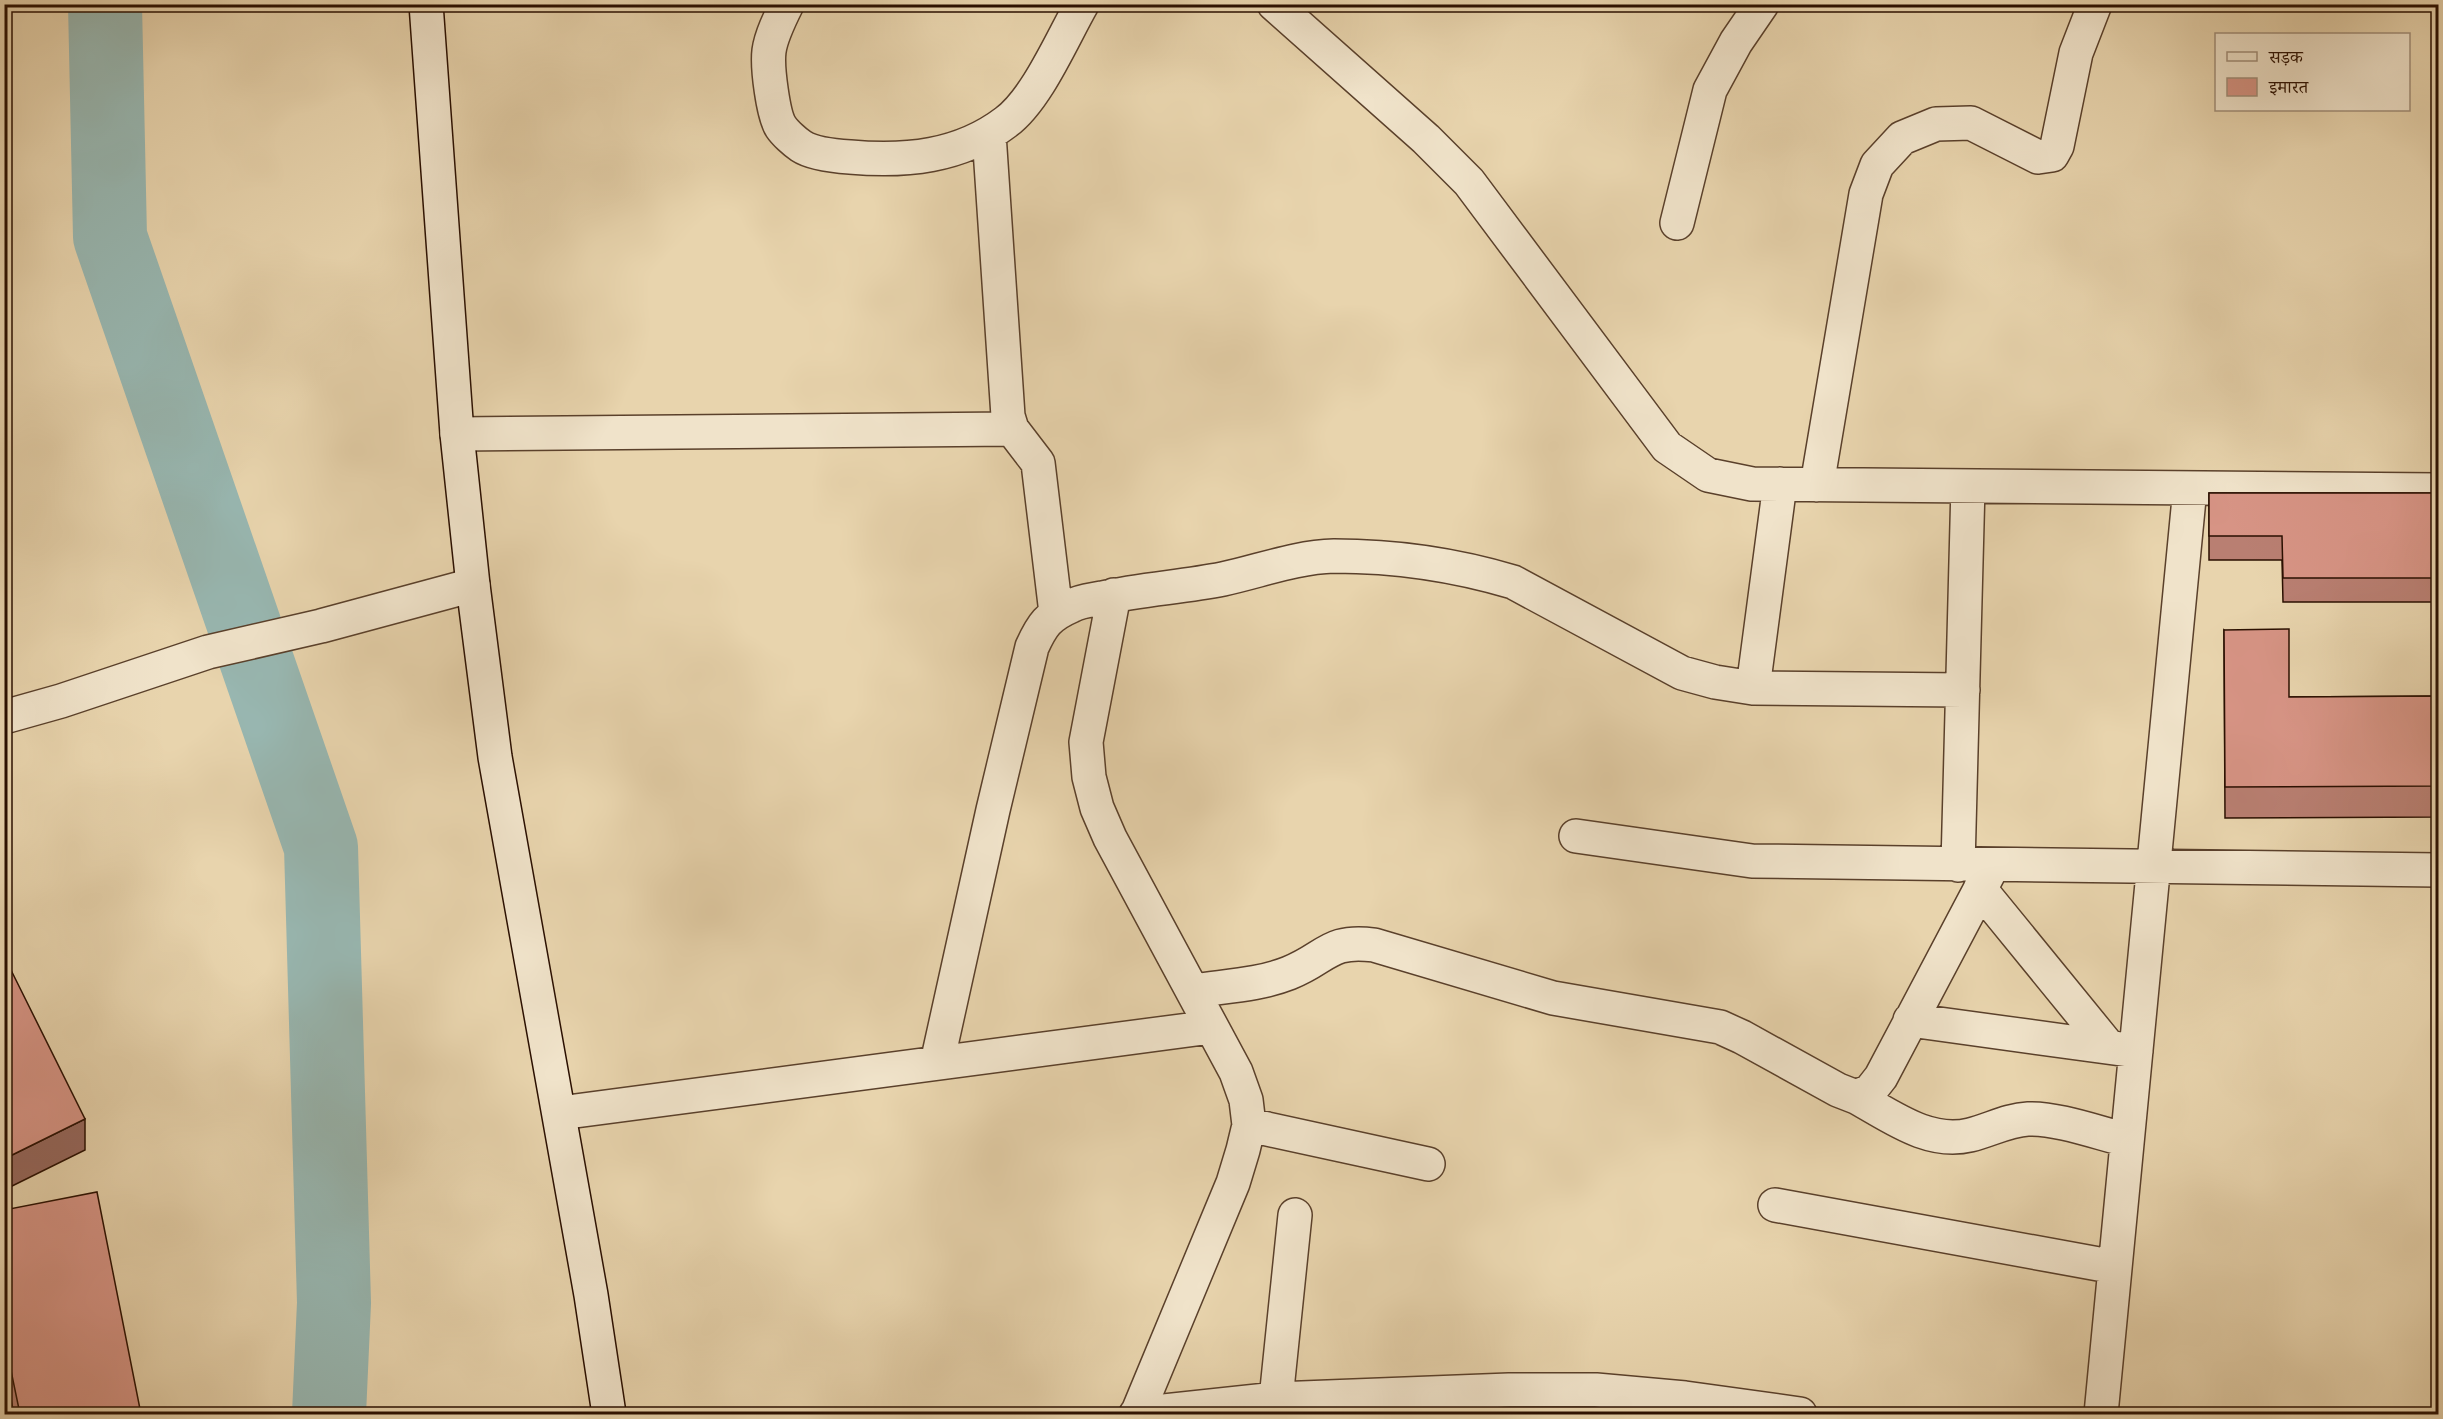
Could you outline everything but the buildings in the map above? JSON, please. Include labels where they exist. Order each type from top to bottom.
[{"type":"street","points":[[426,4],[457,434],[495,757],[560,1113],[609,1414]]},
{"type":"street","points":[[787,4],[769,50],[770,87],[780,126],[802,147],[836,156],[880,160],[917,158],[954,150],[989,134],[1007,122],[1028,100],[1082,4]]},
{"type":"street","points":[[1274,4],[1426,139],[1469,182],[1666,447],[1708,475],[1752,484],[2439,490]]},
{"type":"street","points":[[1677,223],[1710,90],[1736,42],[1762,4]]},
{"type":"street","points":[[1817,484],[1866,194],[1876,165],[1902,138],[1936,124],[1971,123],[2038,157],[2052,156],[2057,146],[2076,53],[2095,4]]},
{"type":"street","points":[[989,134],[1008,416],[1012,429],[1038,463],[1056,613]]},
{"type":"street","points":[[457,434],[1012,429]]},
{"type":"street","points":[[1753,688],[1780,484]]},
{"type":"street","points":[[1958,864],[1968,486]]},
{"type":"street","points":[[2101,1414],[2127,1140],[2122,1048],[2154,865],[2190,488]]},
{"type":"street","points":[[937,1063],[1032,647],[1043,624],[1056,613],[1073,604],[1223,579],[1294,561],[1331,556],[1366,557],[1483,573],[1513,582],[1682,673],[1715,682],[1753,688],[1963,690]]},
{"type":"street","points":[[4,717],[61,701],[208,652],[321,626],[473,585]]},
{"type":"street","points":[[1114,596],[1086,742],[1089,777],[1097,808],[1110,838],[1236,1072],[1246,1100],[1249,1125],[1233,1183],[1136,1414],[1278,1407],[1509,1390],[1596,1390],[1685,1398],[1800,1414]]},
{"type":"street","points":[[1576,836],[1752,861],[1958,864],[1987,877],[2122,1048]]},
{"type":"street","points":[[1987,877],[2154,865],[2439,870]]},
{"type":"street","points":[[1856,1097],[1870,1091],[1881,1077],[1987,877]]},
{"type":"street","points":[[1193,992],[1266,980],[1290,972],[1336,946],[1353,942],[1374,945],[1553,998],[1720,1027],[1838,1090],[1856,1097],[1917,1130],[1936,1137],[1954,1138],[2008,1122],[2028,1119],[2048,1121],[2127,1140]]},
{"type":"street","points":[[1910,1020],[2122,1048]]},
{"type":"street","points":[[560,1113],[1211,1027]]},
{"type":"street","points":[[1249,1125],[1428,1164]]},
{"type":"street","points":[[1775,1204],[2115,1267]]},
{"type":"street","points":[[1278,1407],[1295,1215]]},
{"type":"waterway","points":[[105,4],[110,237],[321,847],[334,1303],[329,1414]]}]
